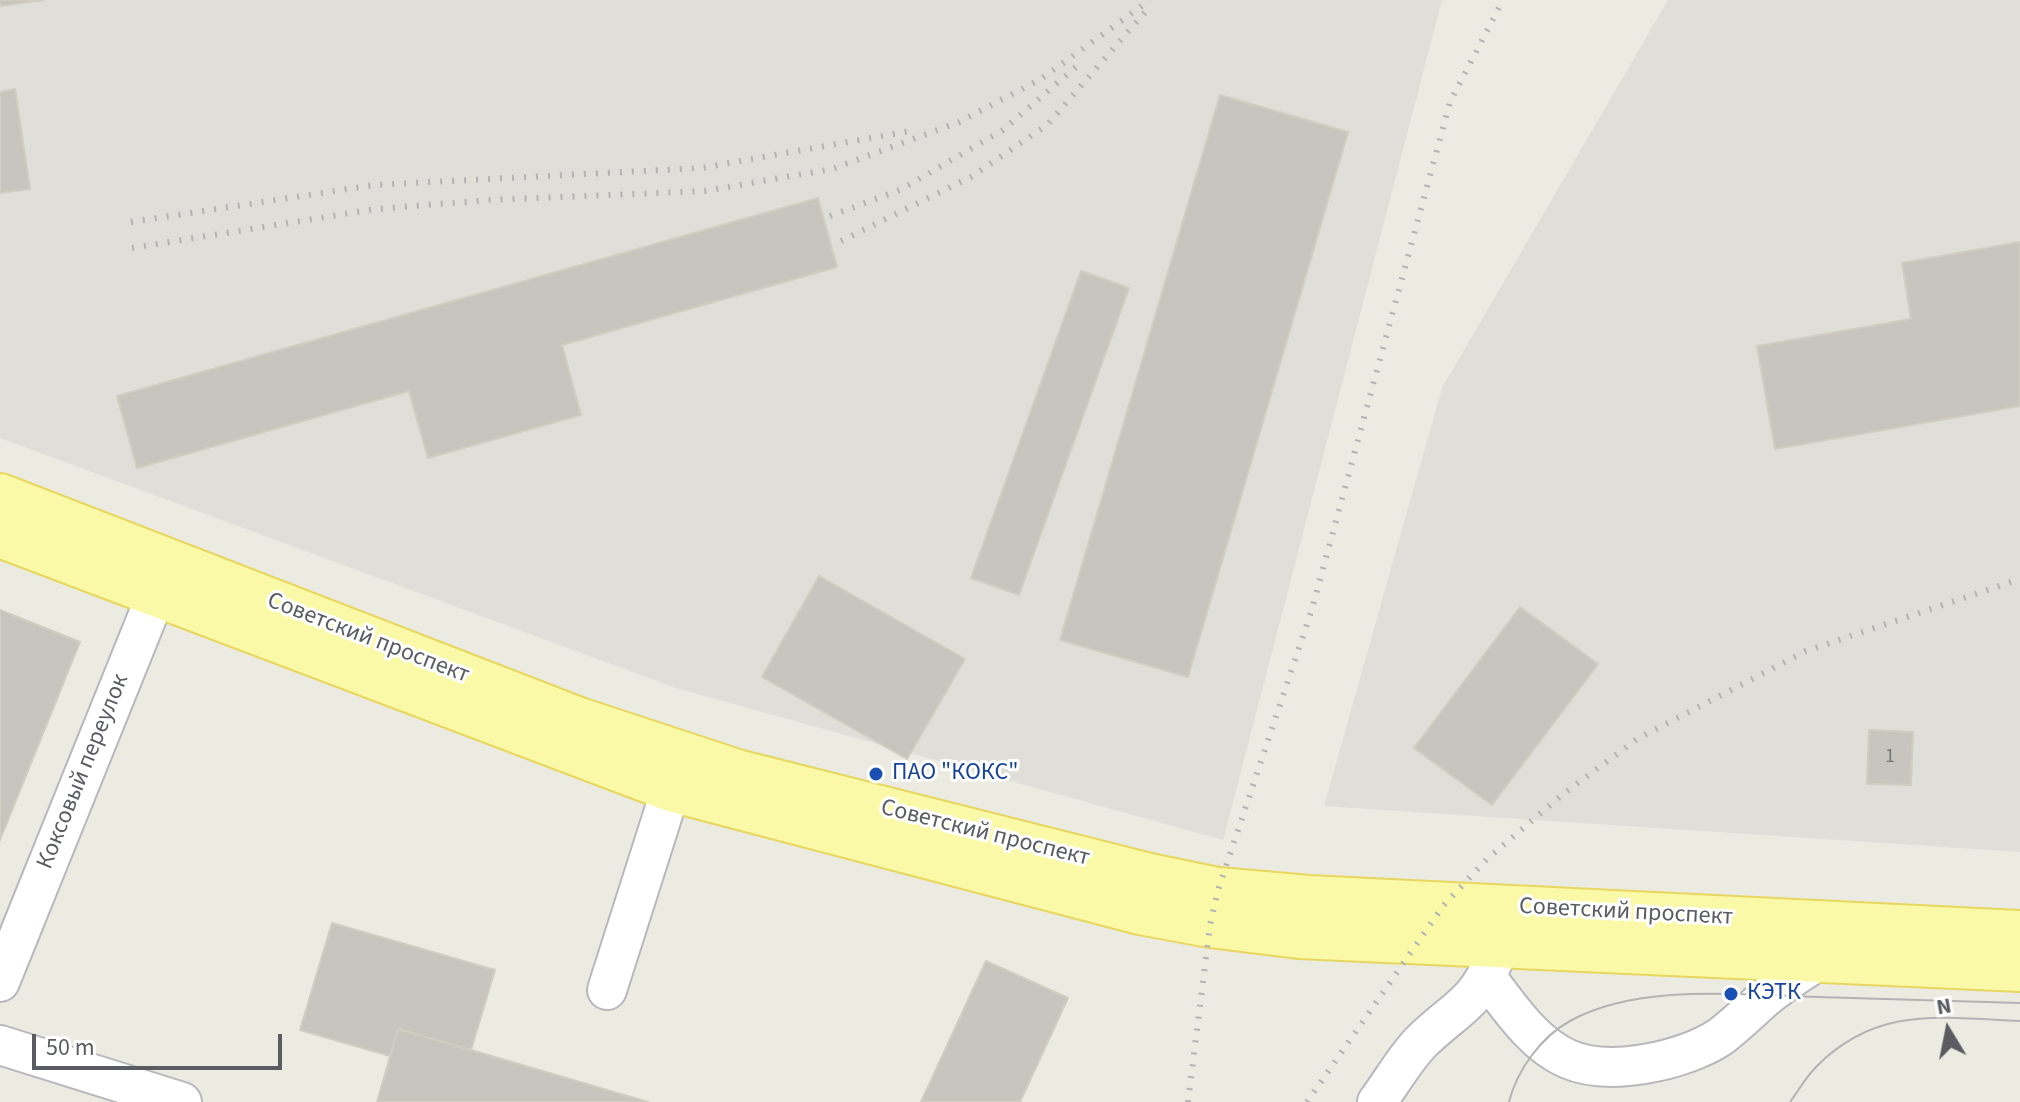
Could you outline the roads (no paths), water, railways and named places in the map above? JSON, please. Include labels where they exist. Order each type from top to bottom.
[{"type":"main road","name":"Советский проспект","points":[[0,496],[162,578],[671,789],[1168,917],[1299,936],[2020,969]]},
{"type":"main road","name":"Советский проспект","points":[[0,535],[162,578],[737,772],[1150,876],[1218,890],[1324,899],[1499,943],[2020,933]]},
{"type":"lane","name":"Коксовый переулок","points":[[0,982],[162,578]]},
{"type":"lane","points":[[607,990],[671,789]]},
{"type":"lane","points":[[1499,943],[1524,1025],[1568,1060],[1609,1067],[1654,1063],[1693,1053],[1721,1036],[1789,979],[1821,959]]},
{"type":"lane","points":[[1377,1102],[1421,1043],[1472,1000],[1499,943]]},
{"type":"lane","points":[[0,1045],[182,1102]]},
{"type":"tram line","points":[[1509,1102],[1524,1067],[1549,1036],[1570,1021],[1627,1001],[1659,996],[1724,994],[2020,1003]]},
{"type":"tram line","points":[[1790,1102],[1812,1071],[1839,1047],[1862,1033],[1887,1024],[1937,1018],[2020,1021]]},
{"type":"railway","points":[[132,248],[376,209],[491,200],[705,191],[832,169],[959,122],[1041,79],[1150,0]]},
{"type":"railway","points":[[1188,1102],[1210,925],[1218,890],[1312,609],[1450,102],[1503,0]]},
{"type":"railway","points":[[841,241],[971,177],[1047,125],[1146,11]]},
{"type":"railway","points":[[830,216],[900,190],[1003,130],[1077,66]]},
{"type":"railway","points":[[131,222],[374,185],[701,168],[916,130]]},
{"type":"railway","points":[[1307,1102],[1443,906],[1487,859],[1562,795],[1637,739],[1806,651],[2020,579]]},
{"type":"place","name":"ПАО \"КОКС\"","points":[[876,774]]},
{"type":"place","name":"КЭТК","points":[[1731,994]]}]
